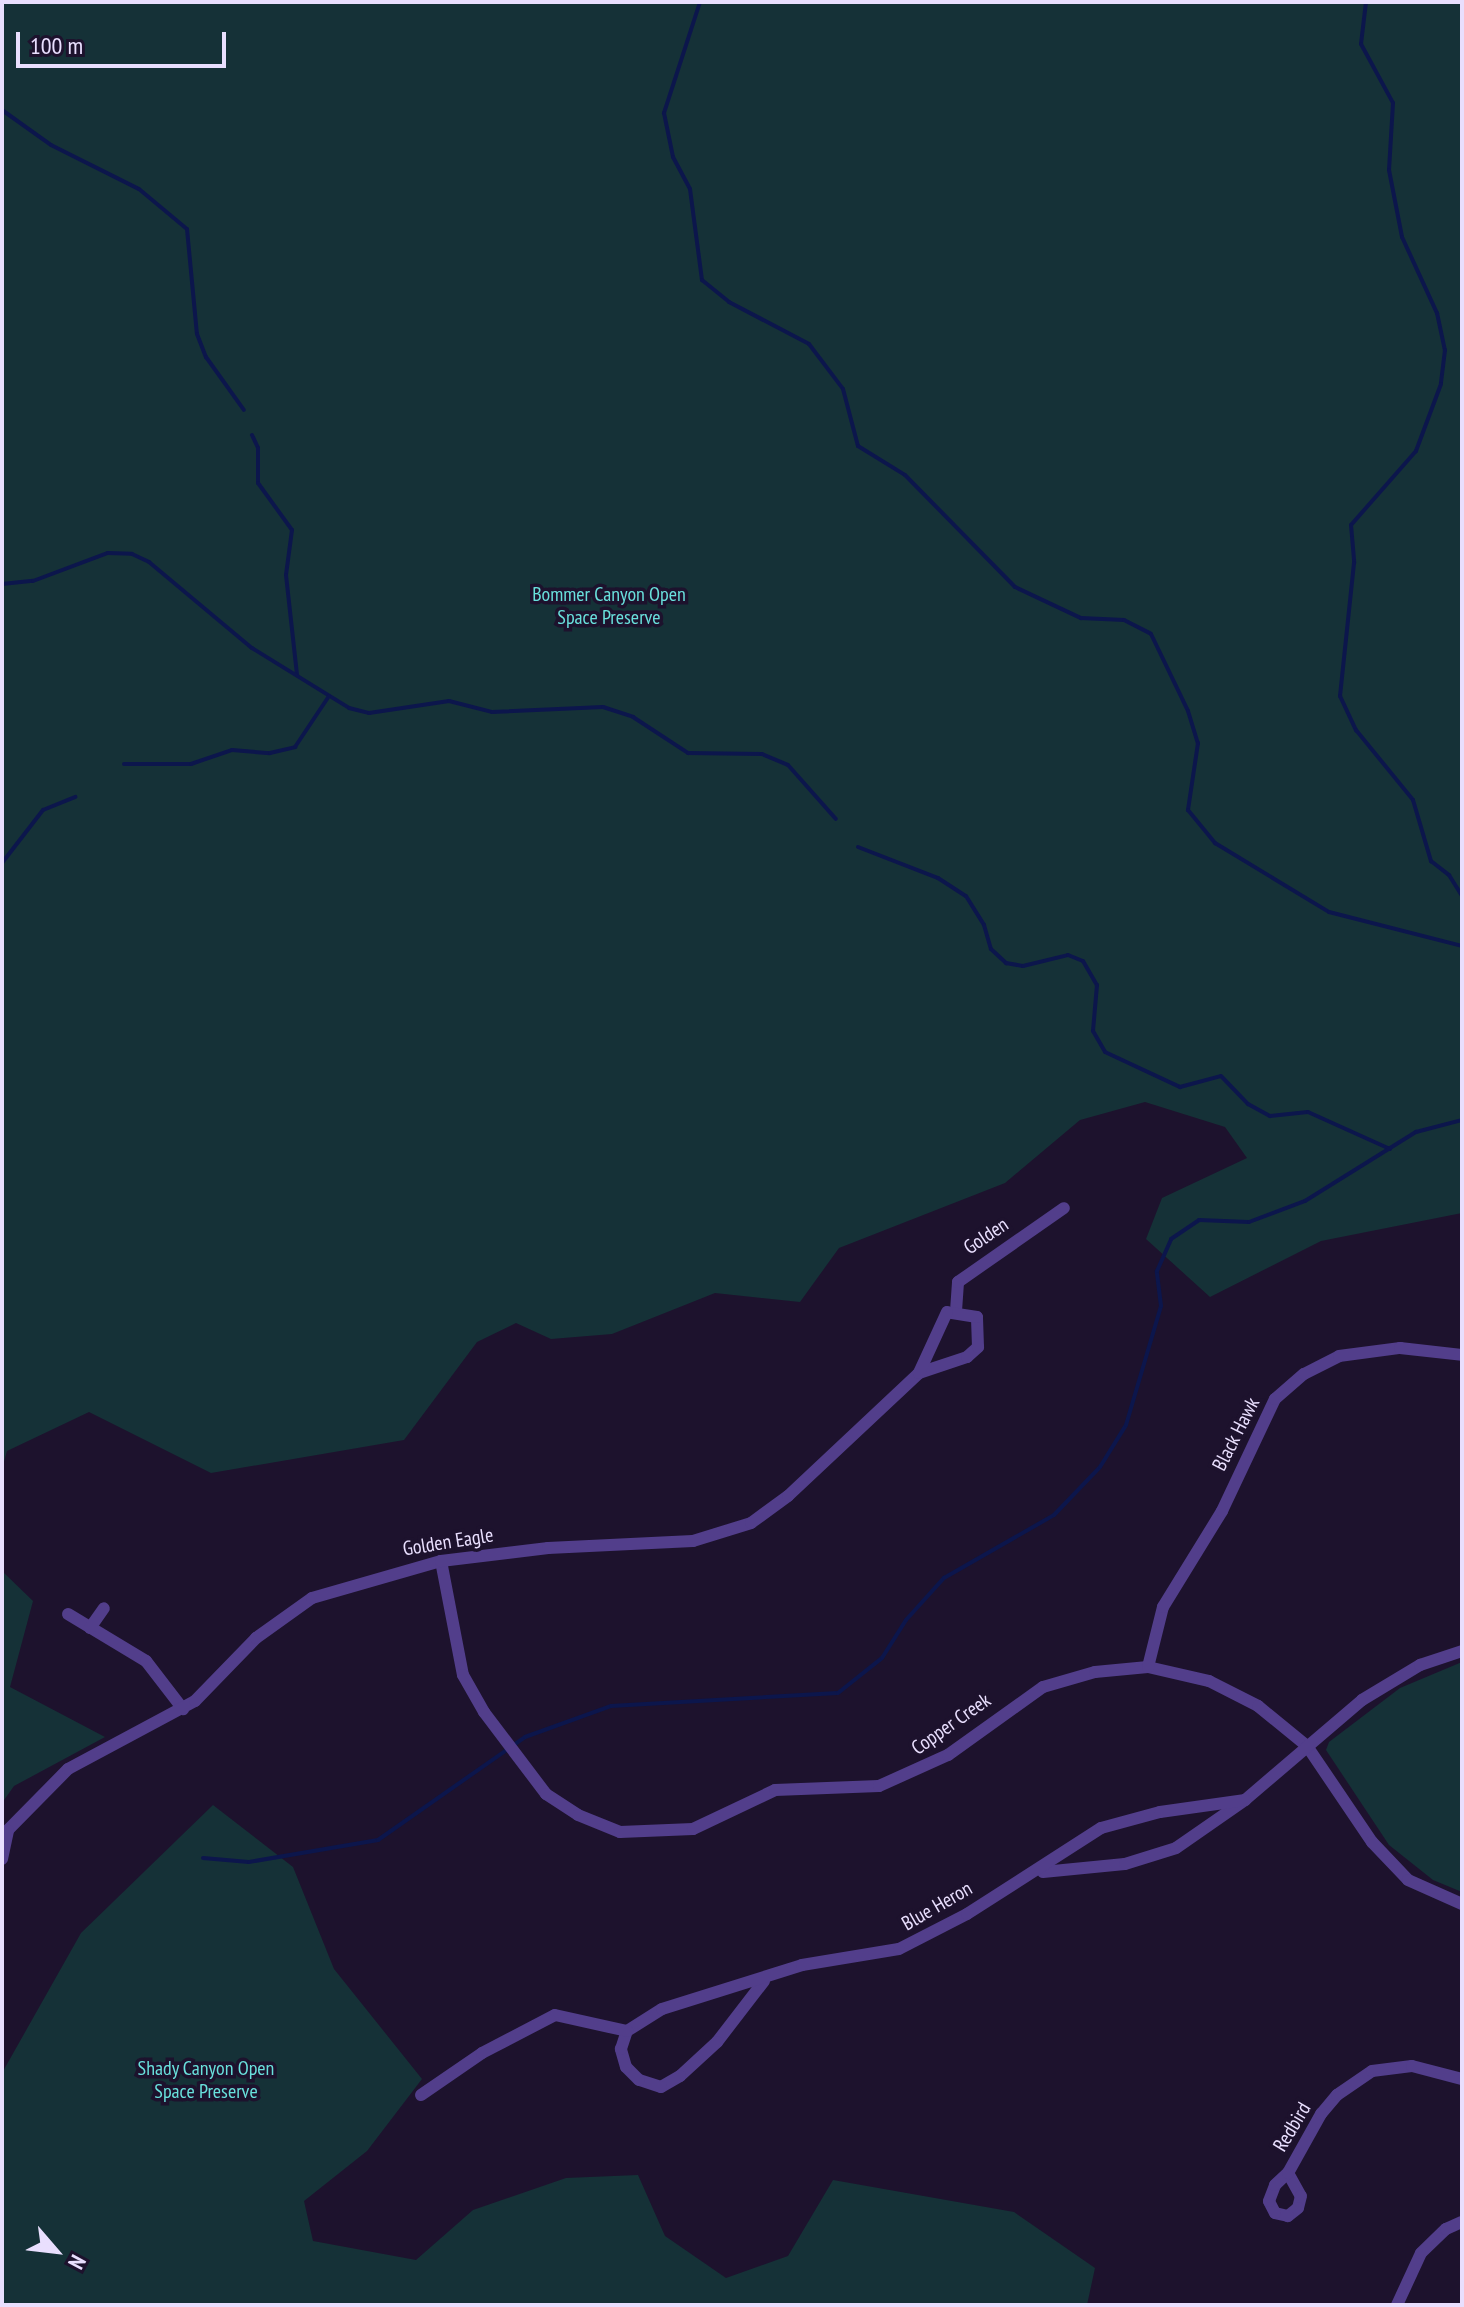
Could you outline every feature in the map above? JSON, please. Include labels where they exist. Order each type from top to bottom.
[{"type":"street","name":"Golden","points":[[956,1311],[958,1282],[1064,1208]]},
{"type":"street","name":"Golden Eagle","points":[[2,1859],[5,1832],[68,1769],[183,1709],[286,1613],[372,1577],[441,1561],[721,1535],[751,1523],[788,1496],[919,1373],[967,1357],[978,1347],[977,1317],[956,1311],[947,1312],[934,1332],[919,1373]]},
{"type":"street","name":"Black Hawk","points":[[1148,1667],[1163,1607],[1222,1511],[1275,1399],[1304,1374],[1339,1356],[1400,1348],[1462,1355]]},
{"type":"street","name":"Copper Creek","points":[[441,1561],[463,1675],[484,1712],[546,1794],[578,1815],[620,1832],[693,1829],[775,1790],[879,1786],[948,1755],[1043,1687],[1095,1672],[1148,1667],[1234,1691],[1307,1746],[1372,1842],[1408,1880],[1462,1904]]},
{"type":"street","points":[[90,1628],[104,1608]]},
{"type":"street","points":[[68,1614],[146,1661],[183,1709]]},
{"type":"street","name":"Blue Heron","points":[[1032,1874],[1157,1855],[1176,1848],[1245,1800],[1307,1746],[1390,1682],[1462,1651]]},
{"type":"street","name":"Blue Heron","points":[[627,2031],[699,1995],[764,1981],[839,1956],[899,1949],[1032,1874],[1101,1828],[1123,1820],[1245,1800]]},
{"type":"street","points":[[421,2095],[482,2053],[555,2015],[627,2031],[621,2049],[626,2067],[639,2080],[661,2087],[717,2042],[764,1981]]},
{"type":"street","name":"Redbird","points":[[1288,2173],[1321,2114],[1354,2081],[1390,2067],[1412,2066],[1462,2079]]},
{"type":"street","points":[[1397,2305],[1421,2253],[1446,2229],[1462,2222]]},
{"type":"green space","name":"Bommer Canyon Open Space Preserve","points":[[2,2],[1462,2],[1462,1213],[1321,1241],[1210,1297],[1146,1239],[1162,1198],[1247,1158],[1225,1127],[1145,1102],[1080,1120],[1005,1183],[839,1248],[800,1302],[715,1293],[612,1334],[551,1339],[516,1323],[477,1342],[404,1440],[211,1473],[89,1412],[7,1451],[2,1469]]},
{"type":"green space","points":[[2,1571],[33,1601],[10,1687],[105,1737],[14,1786],[2,1803]]},
{"type":"green space","points":[[1462,1662],[1462,1892],[1433,1880],[1389,1845],[1326,1750],[1329,1742],[1400,1688]]},
{"type":"green space","name":"Shady Canyon Open Space Preserve","points":[[213,1805],[293,1867],[334,1969],[422,2079],[367,2151],[304,2201],[313,2241],[416,2260],[473,2210],[566,2178],[638,2175],[665,2236],[726,2278],[788,2256],[833,2180],[1014,2212],[1095,2268],[1087,2305],[2,2305],[2,2073],[81,1933]]},
{"type":"waterway","points":[[700,2],[664,113],[673,157],[690,189],[702,280],[729,302],[809,344],[843,389],[858,446],[905,475],[1015,587],[1081,618],[1124,620],[1151,634],[1188,711],[1198,743],[1188,810],[1215,843],[1329,912],[1462,946]]},
{"type":"waterway","points":[[1366,2],[1361,44],[1393,103],[1389,170],[1402,237],[1437,313],[1445,350],[1441,384],[1416,451],[1351,525],[1354,563],[1340,696],[1356,730],[1413,800],[1431,861],[1449,875],[1462,896]]},
{"type":"waterway","points":[[2,110],[51,145],[139,189],[187,229],[197,334],[206,357],[244,410]]},
{"type":"waterway","points":[[252,435],[258,448],[258,483],[292,530],[286,575],[297,675]]},
{"type":"waterway","points":[[2,584],[33,581],[108,553],[132,554],[149,562],[252,648],[349,708],[369,713],[449,701],[492,712],[603,707],[633,717],[688,753],[762,754],[788,765],[836,819]]},
{"type":"waterway","points":[[124,764],[191,764],[232,750],[270,753],[295,747],[329,696]]},
{"type":"waterway","points":[[2,863],[43,810],[75,797]]},
{"type":"waterway","points":[[858,847],[938,878],[966,896],[984,925],[991,949],[1006,963],[1023,966],[1068,955],[1083,961],[1097,985],[1093,1031],[1105,1052],[1180,1087],[1221,1076],[1248,1104],[1270,1116],[1308,1112],[1390,1149]]},
{"type":"waterway","points":[[203,1858],[249,1862],[378,1840],[525,1737],[611,1706],[838,1693],[882,1658],[906,1620],[944,1578],[1054,1515],[1100,1467],[1126,1425],[1161,1306],[1157,1271],[1171,1239],[1199,1220],[1249,1222],[1305,1201],[1416,1132],[1462,1120]]}]
